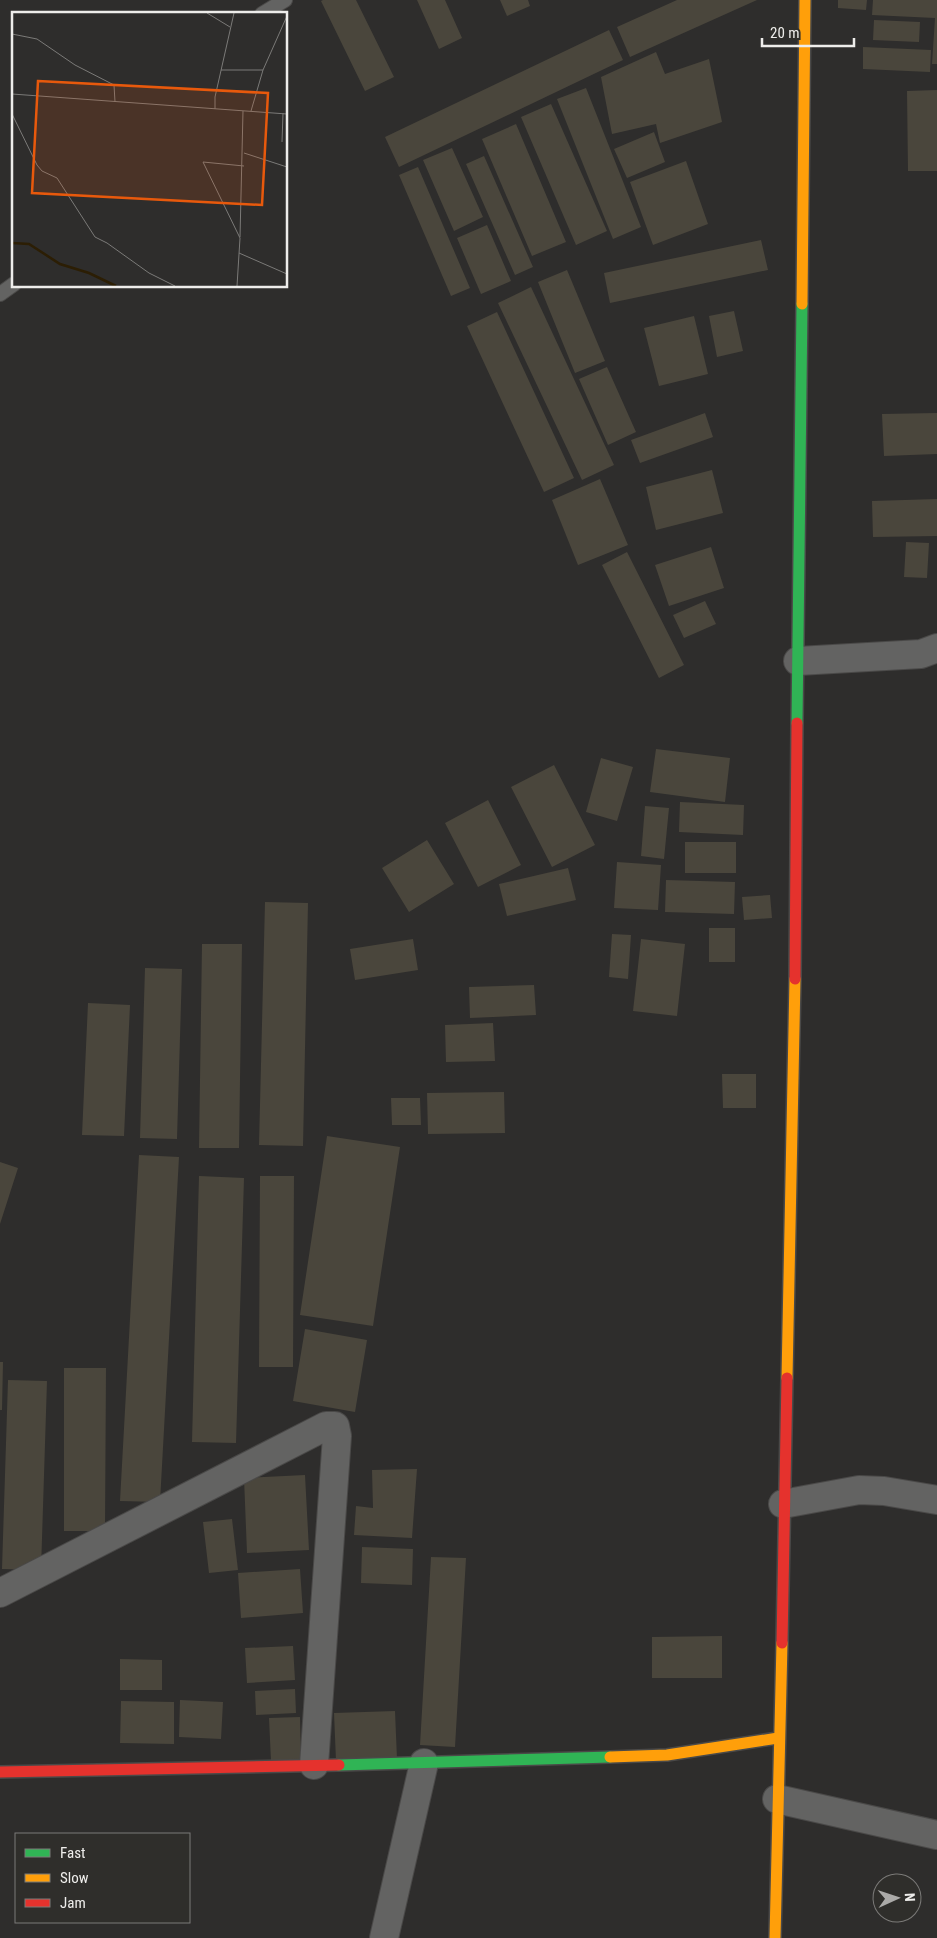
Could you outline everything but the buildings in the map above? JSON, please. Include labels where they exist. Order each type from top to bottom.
[{"type":"main road","points":[[774,1938],[793,1129],[805,0]]},
{"type":"main road","points":[[0,1772],[424,1763],[667,1754],[778,1738]]},
{"type":"street","points":[[798,661],[921,654],[937,648]]},
{"type":"street","points":[[0,1593],[326,1426],[335,1426],[336,1436],[314,1765]]},
{"type":"street","points":[[783,1504],[859,1490],[884,1490],[937,1500]]},
{"type":"street","points":[[384,1938],[424,1763]]},
{"type":"street","points":[[777,1799],[937,1835]]},
{"type":"lane","points":[[265,12],[285,0]]},
{"type":"lane","points":[[0,294],[12,285]]},
{"type":"traffic: fast","points":[[797,723],[802,304]]},
{"type":"traffic: fast","points":[[339,1765],[610,1757]]},
{"type":"traffic: slow","points":[[802,304],[805,0]]},
{"type":"traffic: slow","points":[[787,1378],[795,979]]},
{"type":"traffic: slow","points":[[775,1938],[782,1643]]},
{"type":"traffic: slow","points":[[610,1757],[667,1755],[778,1738]]},
{"type":"traffic: jam","points":[[795,979],[797,723]]},
{"type":"traffic: jam","points":[[782,1643],[787,1378]]},
{"type":"traffic: jam","points":[[0,1772],[339,1765]]}]
